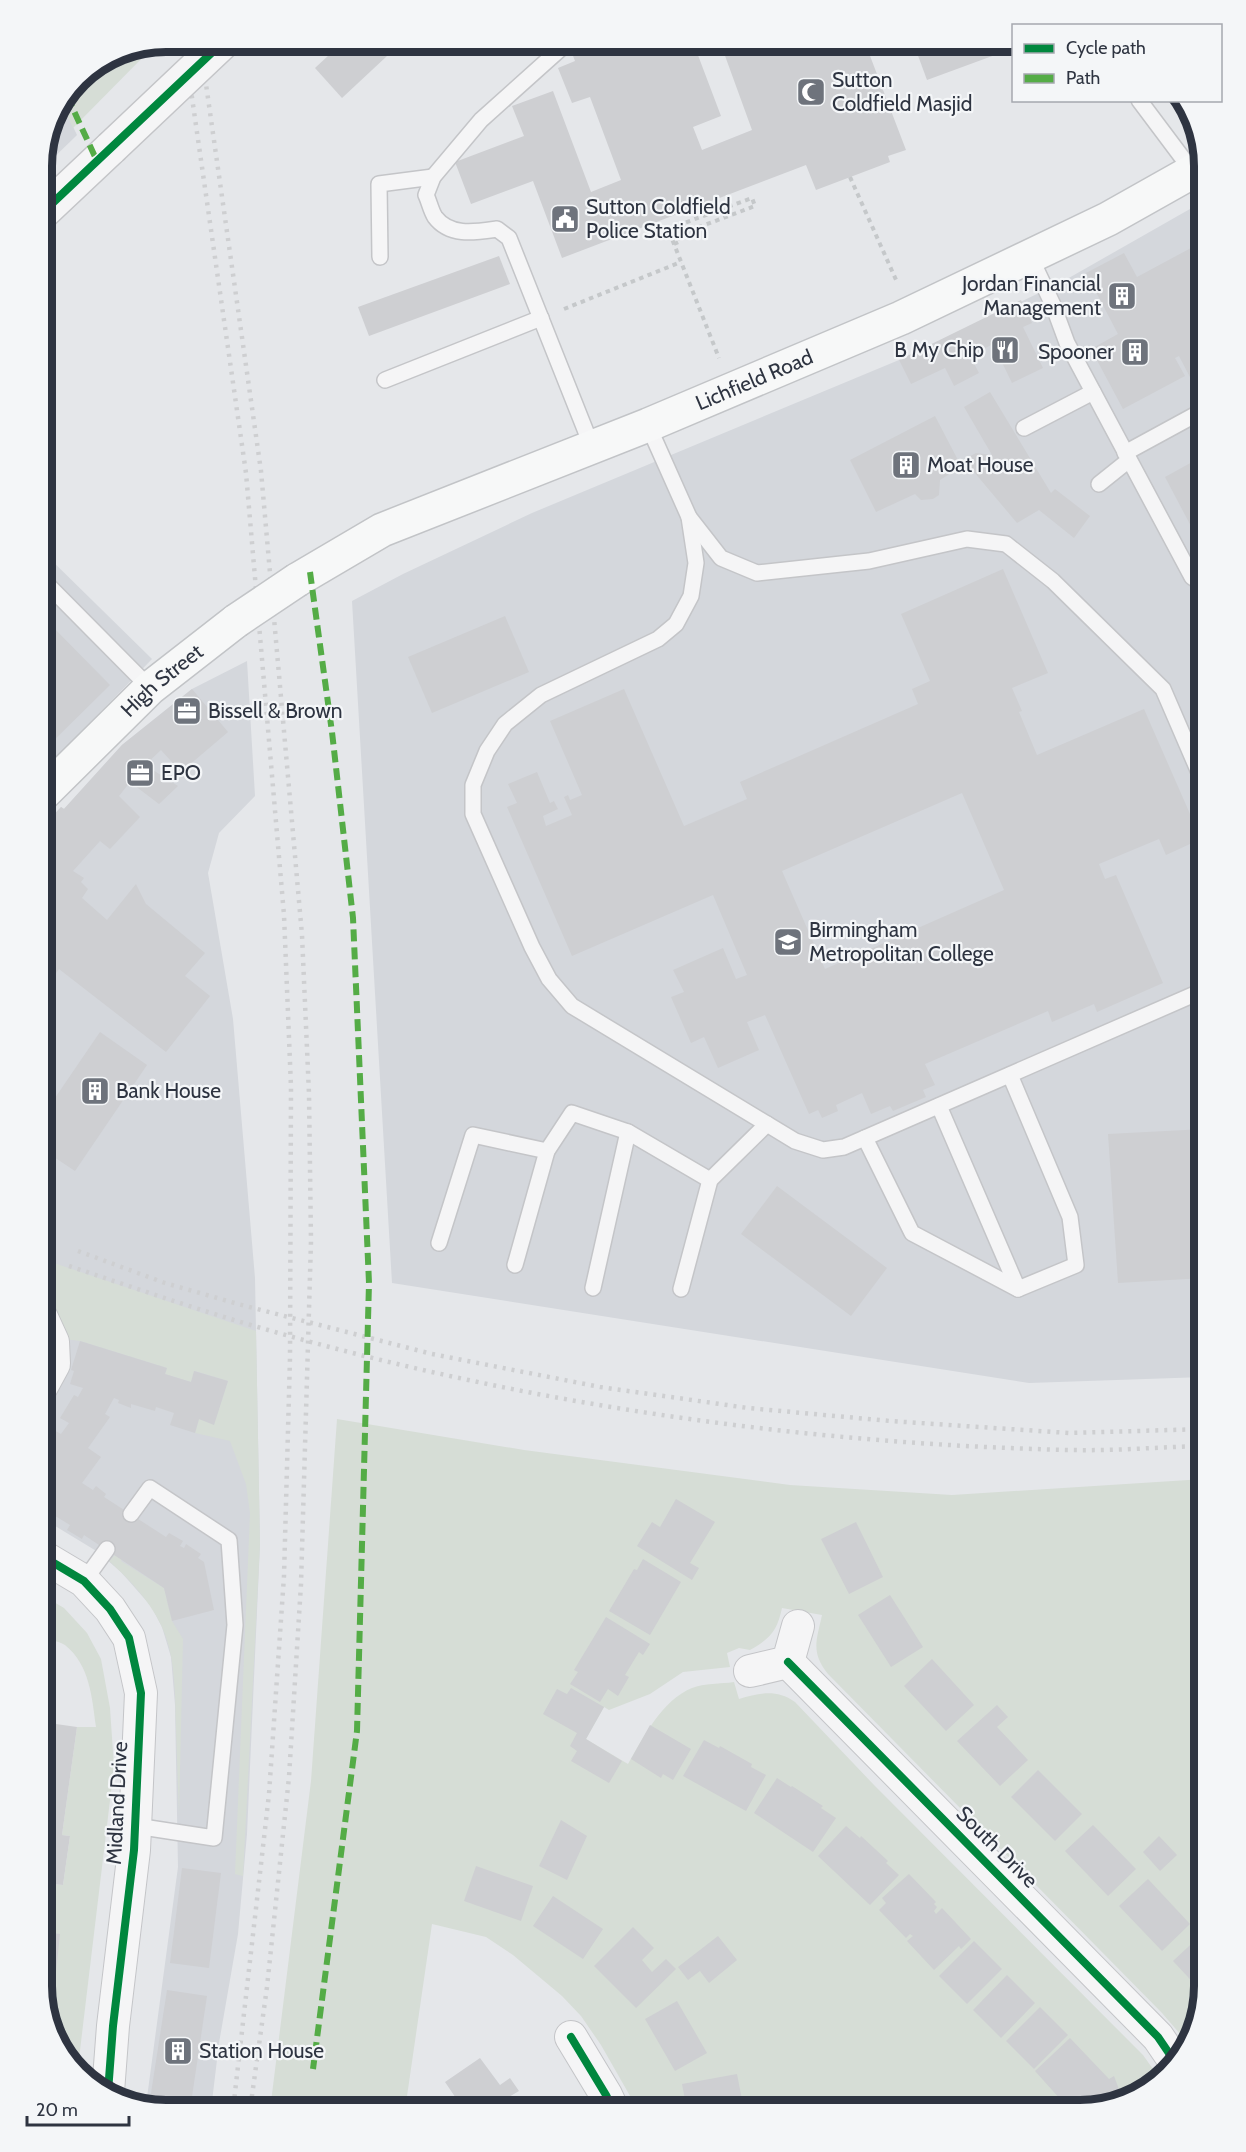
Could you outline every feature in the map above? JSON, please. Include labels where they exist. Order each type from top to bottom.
[{"type":"main road","name":"Lichfield Road","points":[[297,580],[382,530],[648,425],[901,318],[1108,219],[1193,172]]},
{"type":"main road","name":"High Street","points":[[53,784],[150,688],[236,621],[297,580]]},
{"type":"street","points":[[53,203],[211,53]]},
{"type":"street","points":[[52,1341],[52,1367]]},
{"type":"street","name":"Midland Drive","points":[[52,1562],[84,1581],[110,1609],[129,1638],[141,1693],[136,1826],[109,2084]]},
{"type":"street","points":[[750,1671],[788,1662],[798,1626]]},
{"type":"street","name":"South Drive","points":[[788,1662],[1158,2037],[1170,2054]]},
{"type":"street","points":[[570,2037],[608,2099]]},
{"type":"lane","points":[[556,53],[481,120],[433,177],[426,195],[435,217],[450,228],[471,233],[497,229],[509,238],[592,447]]},
{"type":"lane","points":[[1141,102],[1193,162]]},
{"type":"lane","points":[[380,257],[379,184],[433,177]]},
{"type":"lane","points":[[1030,256],[1053,305],[1067,343],[1127,456],[1193,566]]},
{"type":"lane","points":[[385,380],[541,318]]},
{"type":"lane","points":[[1024,428],[1093,392]]},
{"type":"lane","points":[[1100,484],[1127,456],[1193,417]]},
{"type":"lane","points":[[648,425],[689,517],[721,558],[758,573],[869,561],[967,539],[1006,544],[1053,581],[1163,688],[1193,758]]},
{"type":"lane","points":[[689,517],[696,563],[691,596],[676,624],[658,639],[541,695],[506,724],[487,751],[473,785],[473,814],[532,947],[549,979],[572,1006],[795,1141],[823,1149],[844,1147],[1193,995]]},
{"type":"lane","points":[[53,590],[150,688]]},
{"type":"lane","points":[[1010,1075],[1070,1218],[1076,1265],[1018,1289]]},
{"type":"lane","points":[[939,1106],[1018,1289]]},
{"type":"lane","points":[[516,1265],[547,1151],[572,1113],[628,1132],[710,1180]]},
{"type":"lane","points":[[681,1289],[710,1180],[767,1124]]},
{"type":"lane","points":[[593,1288],[628,1132]]},
{"type":"lane","points":[[440,1244],[473,1135],[547,1151]]},
{"type":"lane","points":[[865,1138],[912,1233],[1018,1289]]},
{"type":"lane","points":[[131,1514],[150,1488],[229,1540],[235,1625],[214,1838],[136,1826]]},
{"type":"lane","points":[[84,1581],[106,1549]]},
{"type":"path","points":[[850,177],[891,270]]},
{"type":"path","points":[[674,244],[681,242],[678,235],[755,206],[752,198],[668,229],[710,338]]},
{"type":"path","points":[[541,318],[681,262]]},
{"type":"shaded area","points":[[145,55],[73,128],[66,113],[81,91],[97,76],[110,68],[123,61]]},
{"type":"shaded area","points":[[66,113],[77,135],[53,158],[56,137]]},
{"type":"shaded area","name":"Birmingham Metropolitan College","points":[[1193,207],[1193,1377],[1029,1383],[392,1283],[352,601],[403,574],[532,513],[899,360],[1060,283]]},
{"type":"shaded area","points":[[53,562],[152,659],[53,761]]},
{"type":"shaded area","points":[[247,661],[255,796],[219,833],[208,873],[233,1019],[255,1278],[260,1544],[247,1834],[238,1934],[219,2043],[212,2099],[159,2099],[147,2097],[178,1867],[175,1705],[171,1657],[162,1627],[151,1606],[121,1572],[98,1552],[52,1524],[53,816],[61,807],[64,809],[122,745],[192,689]]},
{"type":"shaded area","points":[[52,1262],[256,1331],[260,1544],[243,1876],[235,1874],[250,1513],[246,1484],[230,1441],[195,1433],[199,1419],[214,1424],[228,1381],[195,1371],[191,1382],[165,1374],[167,1368],[80,1341],[56,1338],[52,1331]]},
{"type":"shaded area","points":[[337,1419],[524,1450],[790,1485],[952,1495],[1193,1480],[1193,2000],[1182,2036],[1162,2013],[828,1674],[819,1659],[816,1645],[822,1615],[782,1608],[778,1623],[763,1642],[750,1650],[739,1648],[727,1653],[730,1667],[683,1672],[650,1694],[609,1710],[604,1707],[586,1739],[628,1764],[654,1721],[671,1701],[692,1688],[702,1685],[734,1682],[739,1699],[768,1693],[781,1695],[795,1702],[874,1785],[1143,2055],[1155,2071],[1130,2088],[1116,2093],[1094,2099],[1079,2100],[632,2100],[601,2045],[581,2016],[562,1996],[513,1955],[486,1937],[432,1924],[407,2099],[271,2099],[311,1781]]},
{"type":"shaded area","points":[[115,1555],[164,1588],[172,1621],[183,1639],[179,1816],[175,1689],[170,1650],[161,1625],[151,1607],[109,1561]]},
{"type":"shaded area","points":[[52,1601],[64,1608],[87,1633],[101,1659],[110,1708],[114,1767],[79,2058],[64,2036],[53,2000],[52,1884],[63,1885],[70,1836],[62,1835],[77,1727],[96,1727],[85,1672],[73,1653],[65,1645],[52,1641]]},
{"type":"building","points":[[331,53],[390,53],[342,98],[315,68]]},
{"type":"building","points":[[572,53],[697,53],[721,116],[693,127],[702,150],[752,130],[724,53],[869,53],[906,150],[888,156],[890,162],[816,190],[806,165],[562,258],[533,181],[471,204],[455,162],[524,136],[512,106],[553,91],[591,192],[621,180],[590,97],[572,103],[558,68],[575,61]]},
{"type":"building","points":[[917,53],[1000,53],[927,80]]},
{"type":"building","points":[[1193,247],[1193,380],[1179,356],[1175,358],[1185,376],[1123,409],[1091,349],[1118,334],[1086,273],[1124,253],[1137,277]]},
{"type":"building","points":[[499,256],[510,284],[369,336],[358,307]]},
{"type":"building","points":[[1021,300],[1032,323],[1023,327],[1043,368],[1012,383],[993,344],[970,356],[979,373],[954,386],[945,368],[911,384],[899,360]]},
{"type":"building","points":[[990,392],[1051,493],[1055,489],[1090,516],[1074,538],[1039,510],[1017,523],[969,466],[960,465],[961,467],[940,480],[939,495],[933,499],[921,500],[915,494],[876,512],[850,460],[935,416],[959,462],[976,453],[992,455],[964,407]]},
{"type":"building","points":[[1193,462],[1193,530],[1165,477]]},
{"type":"building","points":[[1003,569],[1048,673],[1012,688],[1022,711],[1019,712],[1037,755],[1144,709],[1193,821],[1193,843],[1166,855],[1159,839],[1099,864],[1105,879],[1116,875],[1163,983],[1097,1012],[1094,1004],[1052,1022],[1048,1011],[925,1064],[935,1085],[923,1090],[926,1097],[893,1111],[890,1106],[871,1114],[862,1093],[836,1105],[838,1111],[822,1118],[818,1110],[809,1114],[765,1015],[747,1022],[759,1050],[718,1068],[704,1037],[691,1043],[671,997],[684,992],[673,970],[723,948],[736,979],[747,975],[713,895],[572,956],[507,807],[517,803],[508,784],[537,772],[550,803],[554,801],[558,809],[543,816],[546,826],[572,815],[564,797],[568,795],[570,800],[582,795],[550,721],[624,689],[684,826],[747,799],[740,782],[918,704],[912,689],[930,681],[901,614]],"holes":[[[962,793],[1004,890],[825,969],[782,871]]]},
{"type":"building","points":[[505,616],[529,672],[432,713],[408,657]]},
{"type":"building","points":[[53,627],[110,685],[53,741]]},
{"type":"building","points":[[192,689],[228,732],[181,772],[161,750],[145,765],[178,786],[159,804],[130,782],[119,796],[140,817],[110,849],[100,841],[73,871],[84,878],[81,882],[88,889],[82,898],[107,920],[136,884],[146,904],[205,953],[185,976],[210,996],[166,1052],[59,969],[53,978],[53,816],[61,807],[64,809],[122,745]]},
{"type":"building","name":"Bank House","points":[[100,1032],[147,1065],[75,1171],[52,1156],[52,1102]]},
{"type":"building","points":[[1193,1130],[1193,1279],[1118,1283],[1108,1134]]},
{"type":"building","points":[[777,1186],[887,1268],[851,1316],[741,1234]]},
{"type":"building","points":[[80,1341],[167,1368],[165,1374],[191,1382],[194,1371],[228,1381],[214,1425],[199,1419],[195,1433],[170,1425],[174,1413],[156,1407],[155,1411],[131,1404],[131,1408],[118,1403],[119,1400],[114,1398],[105,1414],[110,1417],[88,1448],[101,1457],[82,1483],[93,1490],[96,1486],[106,1494],[104,1497],[166,1537],[169,1533],[183,1541],[180,1546],[184,1548],[186,1544],[201,1554],[198,1558],[204,1562],[214,1610],[172,1621],[164,1588],[84,1535],[82,1539],[67,1530],[70,1525],[52,1514],[52,1429],[61,1434],[69,1423],[60,1418],[74,1395],[78,1397],[83,1388],[70,1384],[74,1371],[71,1370]]},
{"type":"building","points":[[676,1499],[715,1522],[690,1563],[699,1568],[692,1580],[637,1546],[652,1522],[660,1527]]},
{"type":"building","points":[[856,1522],[883,1577],[849,1594],[821,1539]]},
{"type":"building","points":[[643,1559],[681,1582],[650,1635],[609,1611],[634,1569],[637,1570]]},
{"type":"building","points":[[890,1595],[923,1647],[891,1667],[858,1615]]},
{"type":"building","points":[[606,1617],[650,1644],[643,1655],[639,1652],[625,1675],[629,1677],[618,1696],[608,1689],[600,1702],[570,1684],[578,1672],[574,1670]]},
{"type":"building","points":[[932,1659],[974,1705],[946,1731],[904,1686]]},
{"type":"building","points":[[571,1688],[604,1707],[586,1739],[622,1761],[609,1783],[571,1761],[577,1751],[570,1746],[577,1733],[543,1714],[557,1689],[567,1694]]},
{"type":"building","points":[[997,1705],[1008,1717],[997,1727],[1028,1760],[1000,1786],[957,1741]]},
{"type":"building","points":[[52,1723],[77,1727],[62,1835],[70,1836],[63,1885],[52,1884]]},
{"type":"building","points":[[650,1725],[691,1749],[673,1780],[663,1774],[661,1778],[631,1759]]},
{"type":"building","points":[[704,1740],[752,1764],[751,1767],[766,1775],[746,1811],[683,1776]]},
{"type":"building","points":[[1038,1770],[1082,1814],[1055,1841],[1011,1797]]},
{"type":"building","points":[[777,1778],[823,1806],[821,1808],[836,1818],[813,1852],[754,1813]]},
{"type":"building","points":[[561,1820],[587,1836],[567,1880],[539,1866]]},
{"type":"building","points":[[1093,1825],[1136,1869],[1108,1896],[1065,1851]]},
{"type":"building","points":[[846,1826],[860,1838],[861,1836],[888,1861],[886,1863],[899,1875],[870,1905],[818,1856]]},
{"type":"building","points":[[1159,1836],[1177,1855],[1160,1871],[1143,1852]]},
{"type":"building","points":[[476,1866],[533,1886],[521,1921],[464,1901]]},
{"type":"building","points":[[182,1868],[221,1873],[209,1968],[170,1963]]},
{"type":"building","points":[[909,1874],[936,1902],[934,1904],[937,1907],[934,1911],[936,1914],[942,1908],[971,1939],[961,1949],[959,1946],[934,1970],[907,1941],[913,1936],[910,1934],[906,1938],[879,1910],[886,1903],[882,1898]]},
{"type":"building","points":[[1148,1879],[1190,1924],[1162,1951],[1119,1906]]},
{"type":"building","points":[[553,1896],[603,1929],[583,1959],[533,1926]]},
{"type":"building","points":[[633,1927],[654,1948],[642,1960],[652,1972],[666,1959],[676,1969],[636,2008],[594,1966]]},
{"type":"building","points":[[52,1933],[60,1934],[54,1991],[52,1985]]},
{"type":"building","points":[[718,1936],[737,1960],[709,1983],[700,1971],[688,1980],[678,1967]]},
{"type":"building","points":[[974,1941],[1002,1969],[967,2004],[939,1976]]},
{"type":"building","points":[[1193,1942],[1193,1982],[1173,1961]]},
{"type":"building","points":[[1007,1975],[1035,2003],[1001,2038],[973,2010]]},
{"type":"building","name":"Station House","points":[[167,1990],[207,1996],[192,2099],[150,2098]]},
{"type":"building","points":[[677,2001],[707,2053],[675,2071],[645,2019]]},
{"type":"building","points":[[1040,2007],[1068,2035],[1034,2069],[1006,2041]]},
{"type":"building","points":[[1070,2038],[1109,2079],[1114,2076],[1120,2092],[1094,2099],[1061,2100],[1035,2071]]},
{"type":"building","points":[[480,2058],[500,2085],[510,2078],[519,2091],[508,2099],[457,2099],[445,2082]]},
{"type":"building","points":[[737,2074],[742,2100],[685,2100],[682,2084]]},
{"type":"railway","points":[[186,53],[246,473],[284,915],[291,1087],[290,1358],[284,1576],[269,1794],[234,2099]]},
{"type":"railway","points":[[202,53],[261,471],[302,935],[309,1094],[311,1241],[301,1584],[289,1777],[267,1987],[252,2099]]},
{"type":"railway","points":[[78,1251],[165,1283],[238,1304],[432,1354],[600,1387],[748,1408],[890,1421],[1069,1433],[1193,1429]]},
{"type":"railway","points":[[69,1266],[243,1323],[365,1356],[464,1379],[665,1416],[868,1439],[969,1446],[1087,1450],[1193,1446]]},
{"type":"marked path","points":[[71,105],[97,161]]},
{"type":"marked path","points":[[310,572],[332,732],[353,918],[369,1283],[357,1731],[313,2069]]},
{"type":"cycle path","points":[[53,203],[211,53]]},
{"type":"cycle path","points":[[52,1562],[84,1581],[110,1609],[129,1638],[141,1693],[134,1850],[113,2026],[109,2083]]},
{"type":"cycle path","points":[[788,1662],[1158,2037],[1170,2054]]},
{"type":"cycle path","points":[[571,2037],[608,2099]]},
{"type":"place","name":"Sutton Coldfield Masjid","points":[[811,92]]},
{"type":"place","name":"Sutton Coldfield Police Station","points":[[565,219]]},
{"type":"place","name":"Jordan Financial Management","points":[[1122,296]]},
{"type":"place","name":"B My Chip","points":[[1005,350]]},
{"type":"place","name":"Spooner","points":[[1135,352]]},
{"type":"place","name":"Moat House","points":[[906,465]]},
{"type":"place","name":"Bissell & Brown","points":[[187,711]]},
{"type":"place","name":"EPO","points":[[140,773]]},
{"type":"place","name":"Birmingham Metropolitan College","points":[[788,942]]},
{"type":"place","name":"Bank House","points":[[95,1091]]},
{"type":"place","name":"Station House","points":[[178,2051]]}]
